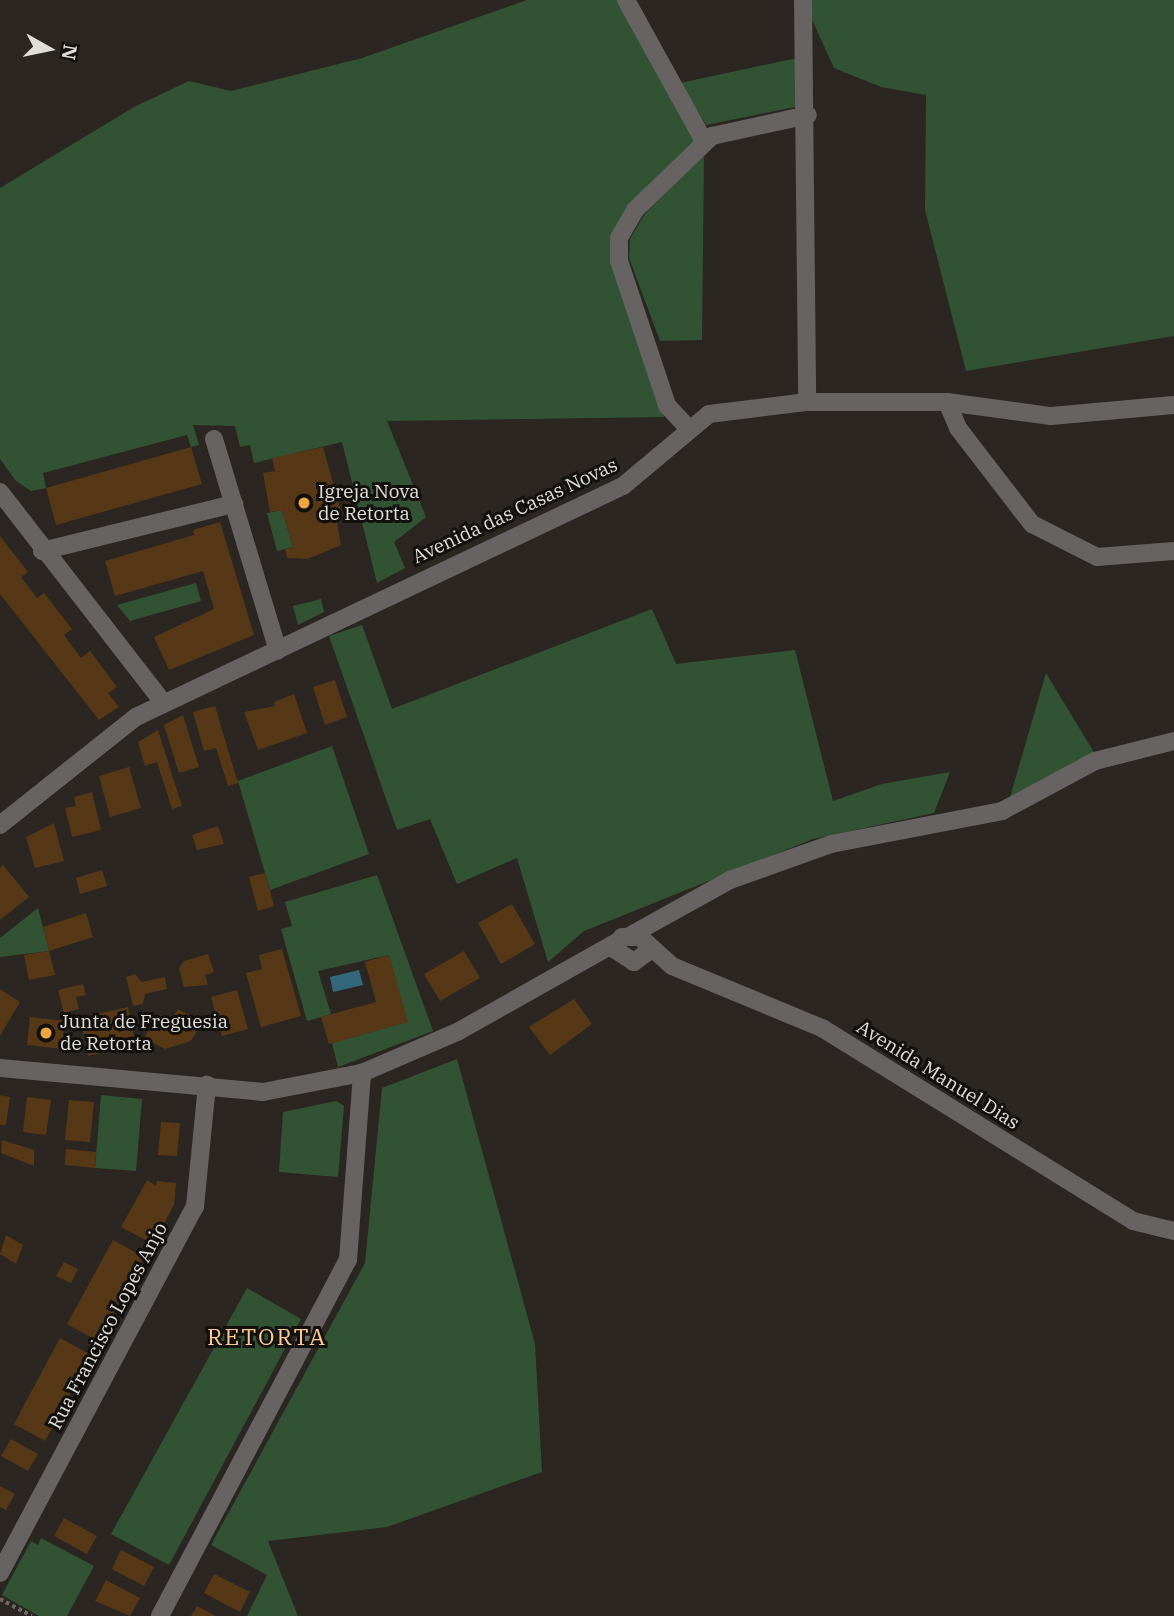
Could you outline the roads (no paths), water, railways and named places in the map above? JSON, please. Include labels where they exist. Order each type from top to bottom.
[{"type":"street","points":[[626,0],[705,143]]},
{"type":"street","points":[[803,0],[808,115],[807,402]]},
{"type":"street","points":[[688,429],[667,405],[619,261],[619,238],[635,210],[712,136],[808,115]]},
{"type":"street","name":"Avenida das Casas Novas","points":[[0,825],[113,733],[163,702],[278,651],[424,577],[623,486],[688,429],[727,409],[807,402],[947,402],[1051,416],[1174,405]]},
{"type":"street","points":[[947,402],[958,428],[1032,524],[1097,557],[1174,551]]},
{"type":"street","points":[[214,439],[278,651]]},
{"type":"street","points":[[0,492],[42,551],[163,702]]},
{"type":"street","points":[[42,551],[234,504]]},
{"type":"street","points":[[661,915],[649,948],[629,961],[617,955],[624,939],[661,915],[730,880],[831,844],[1002,811],[1095,761],[1174,741]]},
{"type":"street","name":"Avenida Manuel Dias","points":[[0,1068],[264,1092],[362,1073],[459,1031],[552,974],[592,958],[624,939],[649,948],[672,966],[822,1028],[1133,1221],[1174,1231]]},
{"type":"street","name":"Avenida Manuel Dias","points":[[592,958],[672,966]]},
{"type":"street","points":[[160,1616],[348,1260],[362,1073]]},
{"type":"street","name":"Rua Francisco Lopes Anjo","points":[[0,1573],[195,1208],[207,1085]]},
{"type":"water","points":[[359,970],[363,985],[333,992],[330,977]]},
{"type":"place","name":"Igreja Nova de Retorta","points":[[304,503]]},
{"type":"place","name":"Junta de Freguesia de Retorta","points":[[46,1033]]},
{"type":"district","name":"RETORTA","points":[[267,1336]]}]
